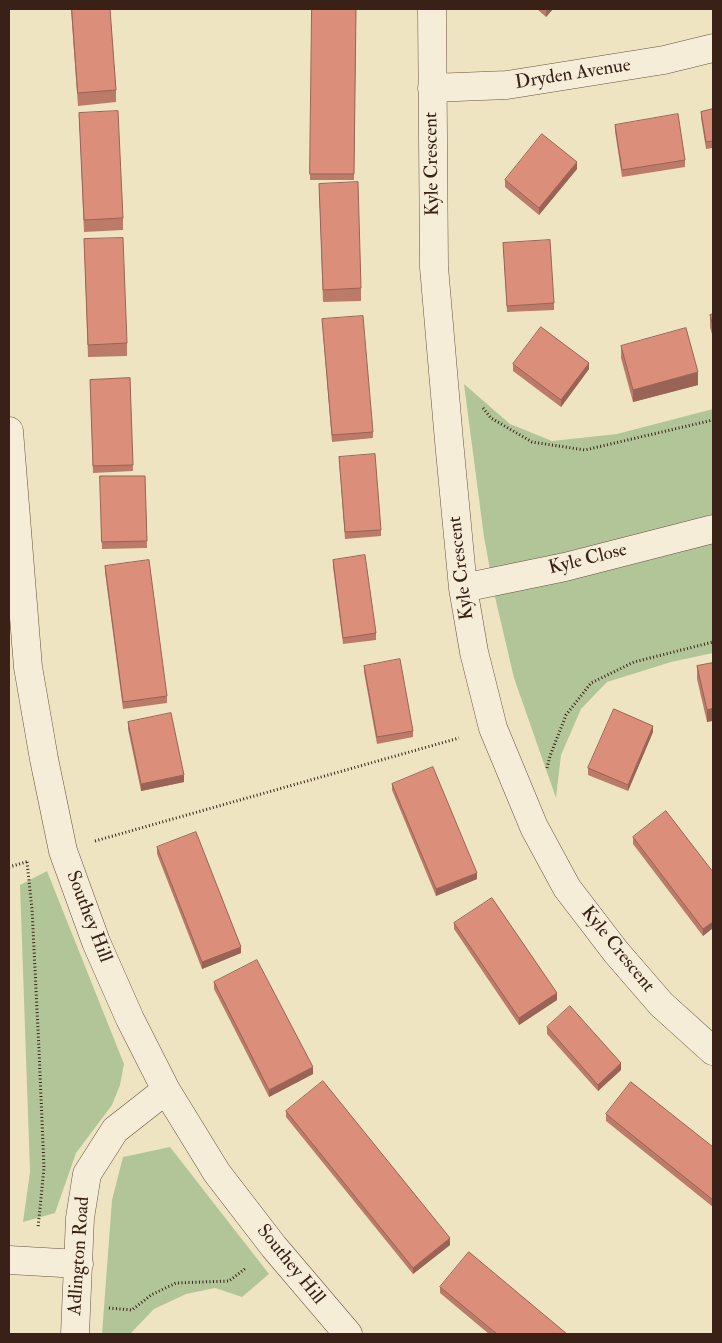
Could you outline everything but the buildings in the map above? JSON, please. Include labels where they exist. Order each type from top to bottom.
[{"type":"street","name":"Kyle Crescent","points":[[432,9],[434,267],[463,588],[474,652],[494,728],[534,827],[567,888],[616,952],[660,1004],[713,1052]]},
{"type":"street","name":"Dryden Avenue","points":[[432,88],[507,85],[664,60],[713,48]]},
{"type":"street","name":"Southey Hill","points":[[9,431],[18,670],[44,759],[63,851],[96,942],[130,1019],[166,1090],[217,1173],[274,1247],[348,1334]]},
{"type":"street","name":"Kyle Close","points":[[463,588],[566,567],[713,529]]},
{"type":"street","name":"Adlington Road","points":[[75,1334],[80,1218],[88,1174],[115,1130],[166,1090]]},
{"type":"street","points":[[22,1261],[79,1264]]},
{"type":"path","points":[[479,404],[491,418],[532,442],[585,450],[713,420]]},
{"type":"path","points":[[546,774],[550,756],[566,716],[591,683],[634,662],[713,642]]},
{"type":"path","points":[[63,851],[494,728]]},
{"type":"path","points":[[22,1261],[44,1168],[40,1050],[32,909],[27,862]]},
{"type":"path","points":[[77,1304],[132,1310],[151,1295],[176,1283],[229,1281],[274,1247]]},
{"type":"green space","points":[[464,384],[510,424],[552,441],[617,434],[713,409],[713,653],[671,662],[607,682],[581,709],[561,755],[556,798],[514,678],[495,597],[484,537]]},
{"type":"green space","points":[[47,871],[124,1064],[120,1085],[112,1105],[76,1153],[55,1213],[23,1222],[30,1172],[20,885]]},
{"type":"green space","points":[[170,1147],[269,1274],[242,1297],[215,1288],[186,1294],[154,1309],[130,1334],[102,1334],[112,1200],[123,1157]]}]
